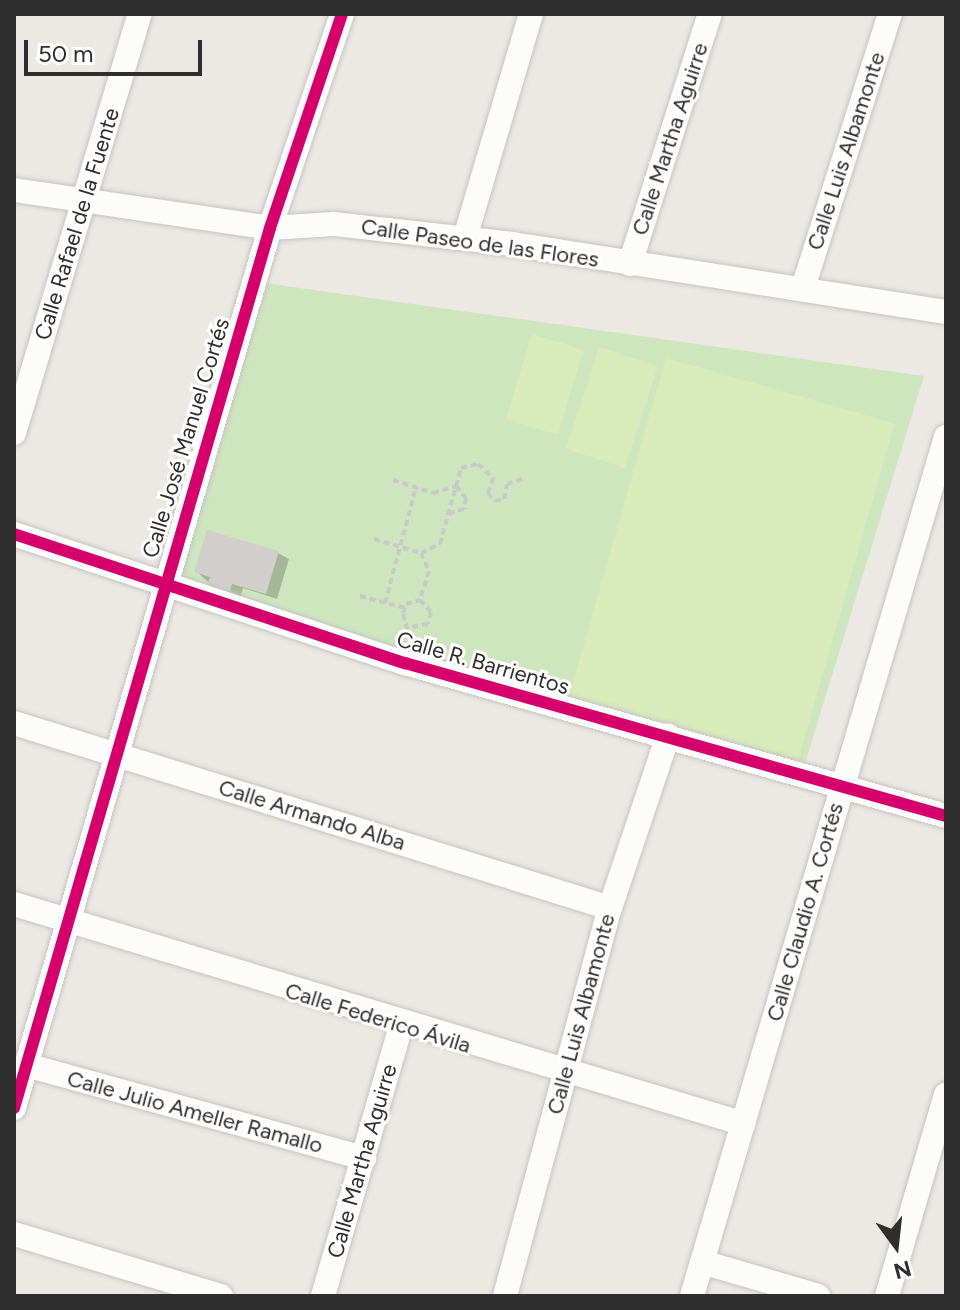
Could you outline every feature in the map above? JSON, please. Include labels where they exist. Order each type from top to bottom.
[{"type":"street","name":"Calle Rafael de la Fuente","points":[[14,433],[140,14]]},
{"type":"street","name":"Calle José Manuel Cortés","points":[[14,1108],[270,228],[342,14]]},
{"type":"street","points":[[465,238],[531,14]]},
{"type":"street","name":"Calle Martha Aguirre","points":[[630,264],[710,14]]},
{"type":"street","name":"Calle Luis Albamonte","points":[[803,288],[890,14]]},
{"type":"street","name":"Calle Paseo de las Flores","points":[[14,190],[270,228],[334,224],[465,238],[946,312]]},
{"type":"street","name":"Calle Claudio A. Cortés","points":[[692,1296],[946,437]]},
{"type":"street","name":"Calle R. Barrientos","points":[[14,534],[405,663],[946,816]]},
{"type":"street","name":"Calle Armando Alba","points":[[14,723],[610,908]]},
{"type":"street","name":"Calle Luis Albamonte","points":[[505,1296],[610,908],[668,736]]},
{"type":"street","name":"Calle Federico Ávila","points":[[14,904],[401,1026],[744,1124]]},
{"type":"street","name":"Calle Martha Aguirre","points":[[323,1296],[401,1026]]},
{"type":"street","name":"Calle Julio Ameller Ramallo","points":[[26,1065],[364,1158]]},
{"type":"street","points":[[887,1296],[946,1094]]},
{"type":"street","points":[[14,1234],[221,1296]]},
{"type":"street","points":[[702,1262],[818,1296]]},
{"type":"path","points":[[456,486],[461,468],[478,464],[493,478],[488,493],[495,501],[504,499],[507,484],[526,478]]},
{"type":"path","points":[[374,539],[421,553],[440,544],[460,472]]},
{"type":"path","points":[[393,480],[433,493],[456,486]]},
{"type":"path","points":[[448,514],[464,509],[466,498],[456,486]]},
{"type":"path","points":[[385,603],[416,487]]},
{"type":"path","points":[[360,596],[405,608],[420,600],[429,571],[421,553]]},
{"type":"path","points":[[405,608],[412,627],[428,624],[431,612],[420,600]]},
{"type":"green space","points":[[250,281],[924,376],[799,783],[406,659],[161,597]]},
{"type":"green space","points":[[532,334],[584,350],[558,435],[506,419]]},
{"type":"green space","points":[[599,347],[658,366],[625,468],[566,449]]},
{"type":"green space","points":[[666,358],[895,424],[795,771],[566,705]]},
{"type":"building","points":[[207,530],[279,551],[266,594],[232,584],[229,594],[207,588],[210,577],[194,572]]},
{"type":"cycle path","points":[[14,1108],[270,228],[342,14]]},
{"type":"cycle path","points":[[14,534],[405,663],[946,816]]}]
